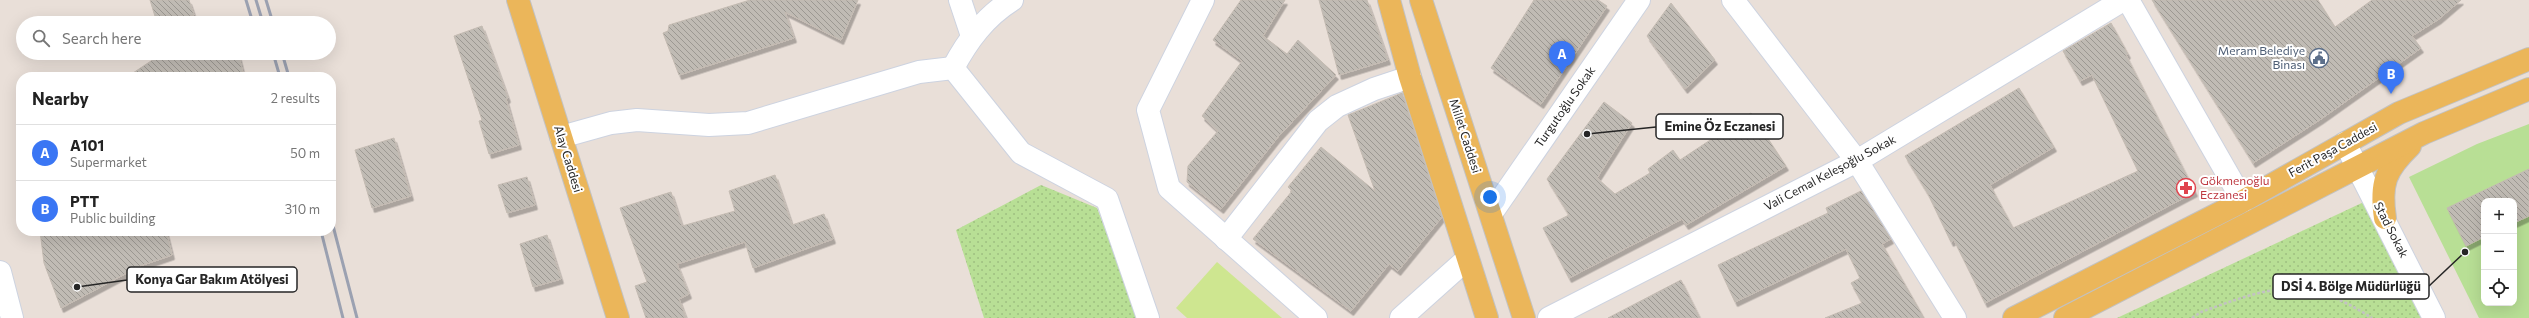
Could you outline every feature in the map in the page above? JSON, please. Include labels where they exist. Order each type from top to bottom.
[{"type":"main road","name":"Alay Caddesi","points":[[518,0],[618,318]]},
{"type":"main road","points":[[1389,0],[1410,77],[1487,318]]},
{"type":"main road","name":"Millet Caddesi","points":[[1420,0],[1524,318]]},
{"type":"main road","name":"Ferit Paşa Caddesi","points":[[2014,318],[2243,201],[2399,114],[2529,59]]},
{"type":"main road","points":[[2065,318],[2359,168],[2424,133],[2529,89]]},
{"type":"main road","points":[[2385,218],[2382,203],[2384,178],[2398,159],[2424,133]]},
{"type":"street","points":[[960,0],[972,36]]},
{"type":"street","points":[[953,68],[972,36],[986,19],[1012,0]]},
{"type":"street","points":[[1203,0],[1148,110],[1168,188],[1316,318]]},
{"type":"street","name":"Turgutoğlu Sokak","points":[[1491,214],[1639,0]]},
{"type":"street","points":[[1733,0],[1857,161],[1955,318]]},
{"type":"street","name":"Vali Cemal Keleşoğlu Sokak","points":[[1549,318],[1857,161],[2123,0]]},
{"type":"street","points":[[2128,0],[2243,201]]},
{"type":"street","points":[[561,137],[611,123],[637,120],[709,125],[748,123],[919,72],[953,68]]},
{"type":"street","points":[[953,68],[1020,153],[1107,199],[1148,318]]},
{"type":"street","points":[[1226,240],[1318,121],[1337,106],[1374,89],[1410,77]]},
{"type":"street","name":"Stad Sokak","points":[[2345,143],[2385,218],[2434,318]]},
{"type":"street","points":[[1401,318],[1468,259]]},
{"type":"street","points":[[0,272],[12,318]]},
{"type":"path","points":[[2192,318],[2201,312],[2274,290],[2306,289],[2343,302],[2372,318]]},
{"type":"green space","points":[[2529,124],[2529,318],[2479,318],[2409,177],[2477,144]]},
{"type":"green space","points":[[1041,185],[1097,208],[1139,318],[984,318],[956,230]]},
{"type":"green space","points":[[2366,201],[2425,318],[2117,318]]},
{"type":"green space","points":[[1217,262],[1282,318],[1187,318],[1176,308]]},
{"type":"building","points":[[150,0],[189,0],[194,15],[191,16],[155,16]]},
{"type":"building","points":[[750,0],[858,0],[841,40],[785,12],[794,38],[679,75],[663,33],[668,31],[669,25]]},
{"type":"building","points":[[1241,0],[1285,0],[1263,36],[1287,54],[1298,40],[1336,75],[1278,137],[1221,209],[1187,182],[1188,166],[1218,131],[1202,116],[1242,61],[1213,40]]},
{"type":"building","points":[[1319,0],[1367,0],[1388,60],[1339,75]]},
{"type":"building","points":[[1534,0],[1598,0],[1607,6],[1541,104],[1491,68]]},
{"type":"building","points":[[2152,0],[2318,0],[2335,27],[2372,0],[2461,0],[2439,19],[2412,36],[2421,48],[2321,119],[2253,163]]},
{"type":"building","points":[[1671,3],[1715,60],[1685,89],[1647,36]]},
{"type":"building","points":[[2111,23],[2128,54],[2126,55],[2195,192],[1985,303],[1954,240],[1951,242],[1928,194],[1905,156],[2019,88],[2054,147],[1990,185],[2013,228],[2138,171],[2092,75],[2080,81],[2063,51]]},
{"type":"building","points":[[482,26],[508,98],[506,99],[519,145],[489,154],[479,121],[482,120],[454,36]]},
{"type":"building","points":[[152,60],[240,60],[243,72],[134,72]]},
{"type":"building","points":[[1402,93],[1442,217],[1398,271],[1389,264],[1351,311],[1253,239],[1292,191],[1288,187],[1321,147],[1375,191],[1348,115]]},
{"type":"building","points":[[1604,102],[1632,123],[1597,178],[1615,194],[1650,173],[1648,169],[1673,150],[1680,160],[1751,113],[1786,166],[1686,225],[1682,219],[1569,278],[1543,228],[1569,215],[1547,179]]},
{"type":"building","points":[[394,138],[411,196],[372,208],[355,150]]},
{"type":"building","points":[[2529,169],[2529,216],[2517,222],[2517,198],[2481,198],[2481,238],[2466,246],[2447,208]]},
{"type":"building","points":[[775,175],[792,225],[824,214],[833,239],[753,268],[745,242],[677,264],[689,294],[679,299],[686,318],[646,318],[635,286],[647,282],[620,208],[671,192],[682,226],[735,211],[729,191]]},
{"type":"building","points":[[527,177],[535,205],[507,213],[498,185]]},
{"type":"building","points":[[1861,191],[1891,239],[1882,244],[1924,318],[1825,318],[1862,303],[1851,283],[1860,278],[1846,249],[1735,302],[1718,265],[1828,213],[1826,208]]},
{"type":"building","points":[[547,235],[561,279],[533,287],[520,244]]},
{"type":"building","points":[[41,236],[167,236],[172,255],[140,266],[61,308],[44,263]]},
{"type":"building","points":[[1681,280],[1700,318],[1608,318]]},
{"type":"railway","points":[[246,0],[251,16]]},
{"type":"railway","points":[[256,0],[261,16]]},
{"type":"railway","points":[[266,0],[271,16]]},
{"type":"railway","points":[[275,60],[279,72]]},
{"type":"railway","points":[[284,60],[288,72]]},
{"type":"railway","points":[[322,236],[343,318]]},
{"type":"railway","points":[[336,236],[357,318]]},
{"type":"place","name":"Meram Belediye Binası","points":[[2319,58]]},
{"type":"place","name":"A101","points":[[1562,74]]},
{"type":"place","name":"PTT","points":[[2391,94]]},
{"type":"place","name":"Emine Öz Eczanesi","points":[[1587,134]]},
{"type":"place","name":"Gökmenoğlu Eczanesi","points":[[2186,188]]},
{"type":"place","name":"DSİ 4. Bölge Müdürlüğü","points":[[2465,252]]},
{"type":"place","name":"Konya Gar Bakım Atölyesi","points":[[77,287]]}]
